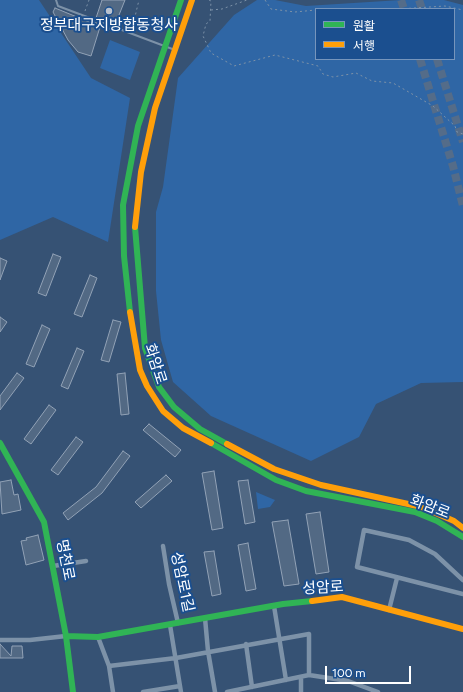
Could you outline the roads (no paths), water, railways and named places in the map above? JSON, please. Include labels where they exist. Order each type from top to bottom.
[{"type":"main road","name":"화암로","points":[[181,0],[164,46],[138,126],[123,205],[124,256],[131,322],[140,370],[154,399],[163,411],[183,428],[276,480],[306,491],[415,512],[437,521],[463,537]]},
{"type":"main road","name":"화암로","points":[[192,0],[155,108],[142,172],[135,232],[145,348],[151,368],[166,398],[182,415],[200,429],[274,469],[321,485],[422,507],[454,521],[463,528]]},
{"type":"main road","name":"명천로","points":[[0,443],[44,522],[66,636],[73,692]]},
{"type":"main road","name":"성암로","points":[[66,636],[98,636],[274,606],[342,597],[463,629]]},
{"type":"street","points":[[463,580],[435,554],[409,540],[364,530],[357,568],[463,594]]},
{"type":"street","name":"성암로1길","points":[[163,546],[169,584],[178,623]]},
{"type":"street","points":[[53,566],[86,561]]},
{"type":"street","points":[[389,610],[397,578]]},
{"type":"street","points":[[274,606],[286,680]]},
{"type":"street","points":[[205,618],[208,651],[216,692]]},
{"type":"street","points":[[170,624],[181,692]]},
{"type":"street","points":[[109,666],[176,658],[246,644],[309,634],[309,675]]},
{"type":"street","points":[[0,640],[30,640],[66,636]]},
{"type":"street","points":[[98,636],[109,666],[113,692]]},
{"type":"street","points":[[246,644],[252,687]]},
{"type":"street","points":[[226,692],[301,678],[309,675],[348,681],[378,692]]},
{"type":"street","points":[[301,678],[302,692]]},
{"type":"street","points":[[143,692],[180,686]]},
{"type":"street","points":[[362,692],[364,687]]},
{"type":"lane","points":[[56,0],[58,6],[175,50]]},
{"type":"tunnel","points":[[401,0],[404,8]]},
{"type":"tunnel","points":[[419,0],[422,8]]},
{"type":"tunnel","points":[[420,60],[453,166],[463,206]]},
{"type":"tunnel","points":[[437,60],[463,142]]},
{"type":"place","name":"정부대구지방합동청사","points":[[109,11]]}]
